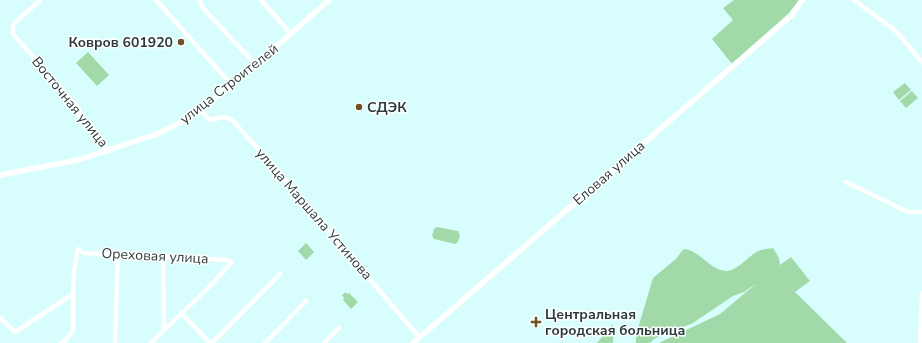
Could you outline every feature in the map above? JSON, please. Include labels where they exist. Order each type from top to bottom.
[{"type":"main road","name":"улица Строителей","points":[[0,175],[78,160],[109,151],[157,134],[179,123],[200,110],[256,65],[328,0]]},
{"type":"main road","name":"Еловая улица","points":[[413,343],[780,26],[792,15],[802,0]]},
{"type":"street","name":"Восточная улица","points":[[40,0],[13,26],[13,34],[79,109],[79,116],[109,151]]},
{"type":"street","points":[[156,0],[231,84]]},
{"type":"street","points":[[199,0],[203,8],[256,65]]},
{"type":"street","points":[[261,0],[291,34]]},
{"type":"street","points":[[854,0],[896,32],[922,62]]},
{"type":"street","name":"улица Маршала Устинова","points":[[200,110],[210,120],[224,117],[232,120],[419,337]]},
{"type":"street","points":[[846,182],[908,212],[922,212]]},
{"type":"street","name":"Ореховая улица","points":[[73,294],[74,271],[78,250],[84,253],[163,256],[228,260],[232,262],[212,284],[181,313]]},
{"type":"street","points":[[115,343],[118,254]]},
{"type":"street","points":[[163,256],[164,330]]},
{"type":"street","points":[[151,343],[181,313],[211,343],[280,274]]},
{"type":"street","points":[[920,343],[922,293]]},
{"type":"street","points":[[0,318],[13,332],[16,332],[73,294]]},
{"type":"street","points":[[61,343],[66,340],[73,330],[73,294]]},
{"type":"street","points":[[265,343],[306,301]]},
{"type":"street","points":[[324,343],[339,328]]},
{"type":"green space","points":[[734,0],[799,0],[789,13],[732,64],[712,39],[733,20],[723,8]]},
{"type":"green space","points":[[88,52],[109,75],[97,86],[76,63]]},
{"type":"green space","points":[[905,83],[911,90],[899,100],[893,92]]},
{"type":"green space","points":[[912,91],[918,98],[906,108],[900,101]]},
{"type":"green space","points":[[437,227],[458,231],[460,235],[458,242],[455,244],[434,239],[432,236],[434,229]]},
{"type":"green space","points":[[306,243],[314,252],[306,260],[298,251]]},
{"type":"green space","points":[[773,248],[779,258],[780,265],[791,257],[810,281],[795,292],[847,343],[659,343],[720,314],[757,283],[744,292],[733,296],[693,323],[654,339],[650,343],[636,343],[636,335],[653,278],[677,258],[684,249],[695,253],[715,268],[727,271],[734,269],[758,251]]},
{"type":"green space","points":[[346,292],[358,302],[351,309],[343,300],[344,298],[342,295]]},
{"type":"green space","points":[[613,324],[613,343],[597,343]]},
{"type":"place","name":"Ковров 601920","points":[[181,42]]},
{"type":"place","name":"СДЭК","points":[[359,107]]},
{"type":"place","name":"Центральная городская больница","points":[[536,322]]}]
